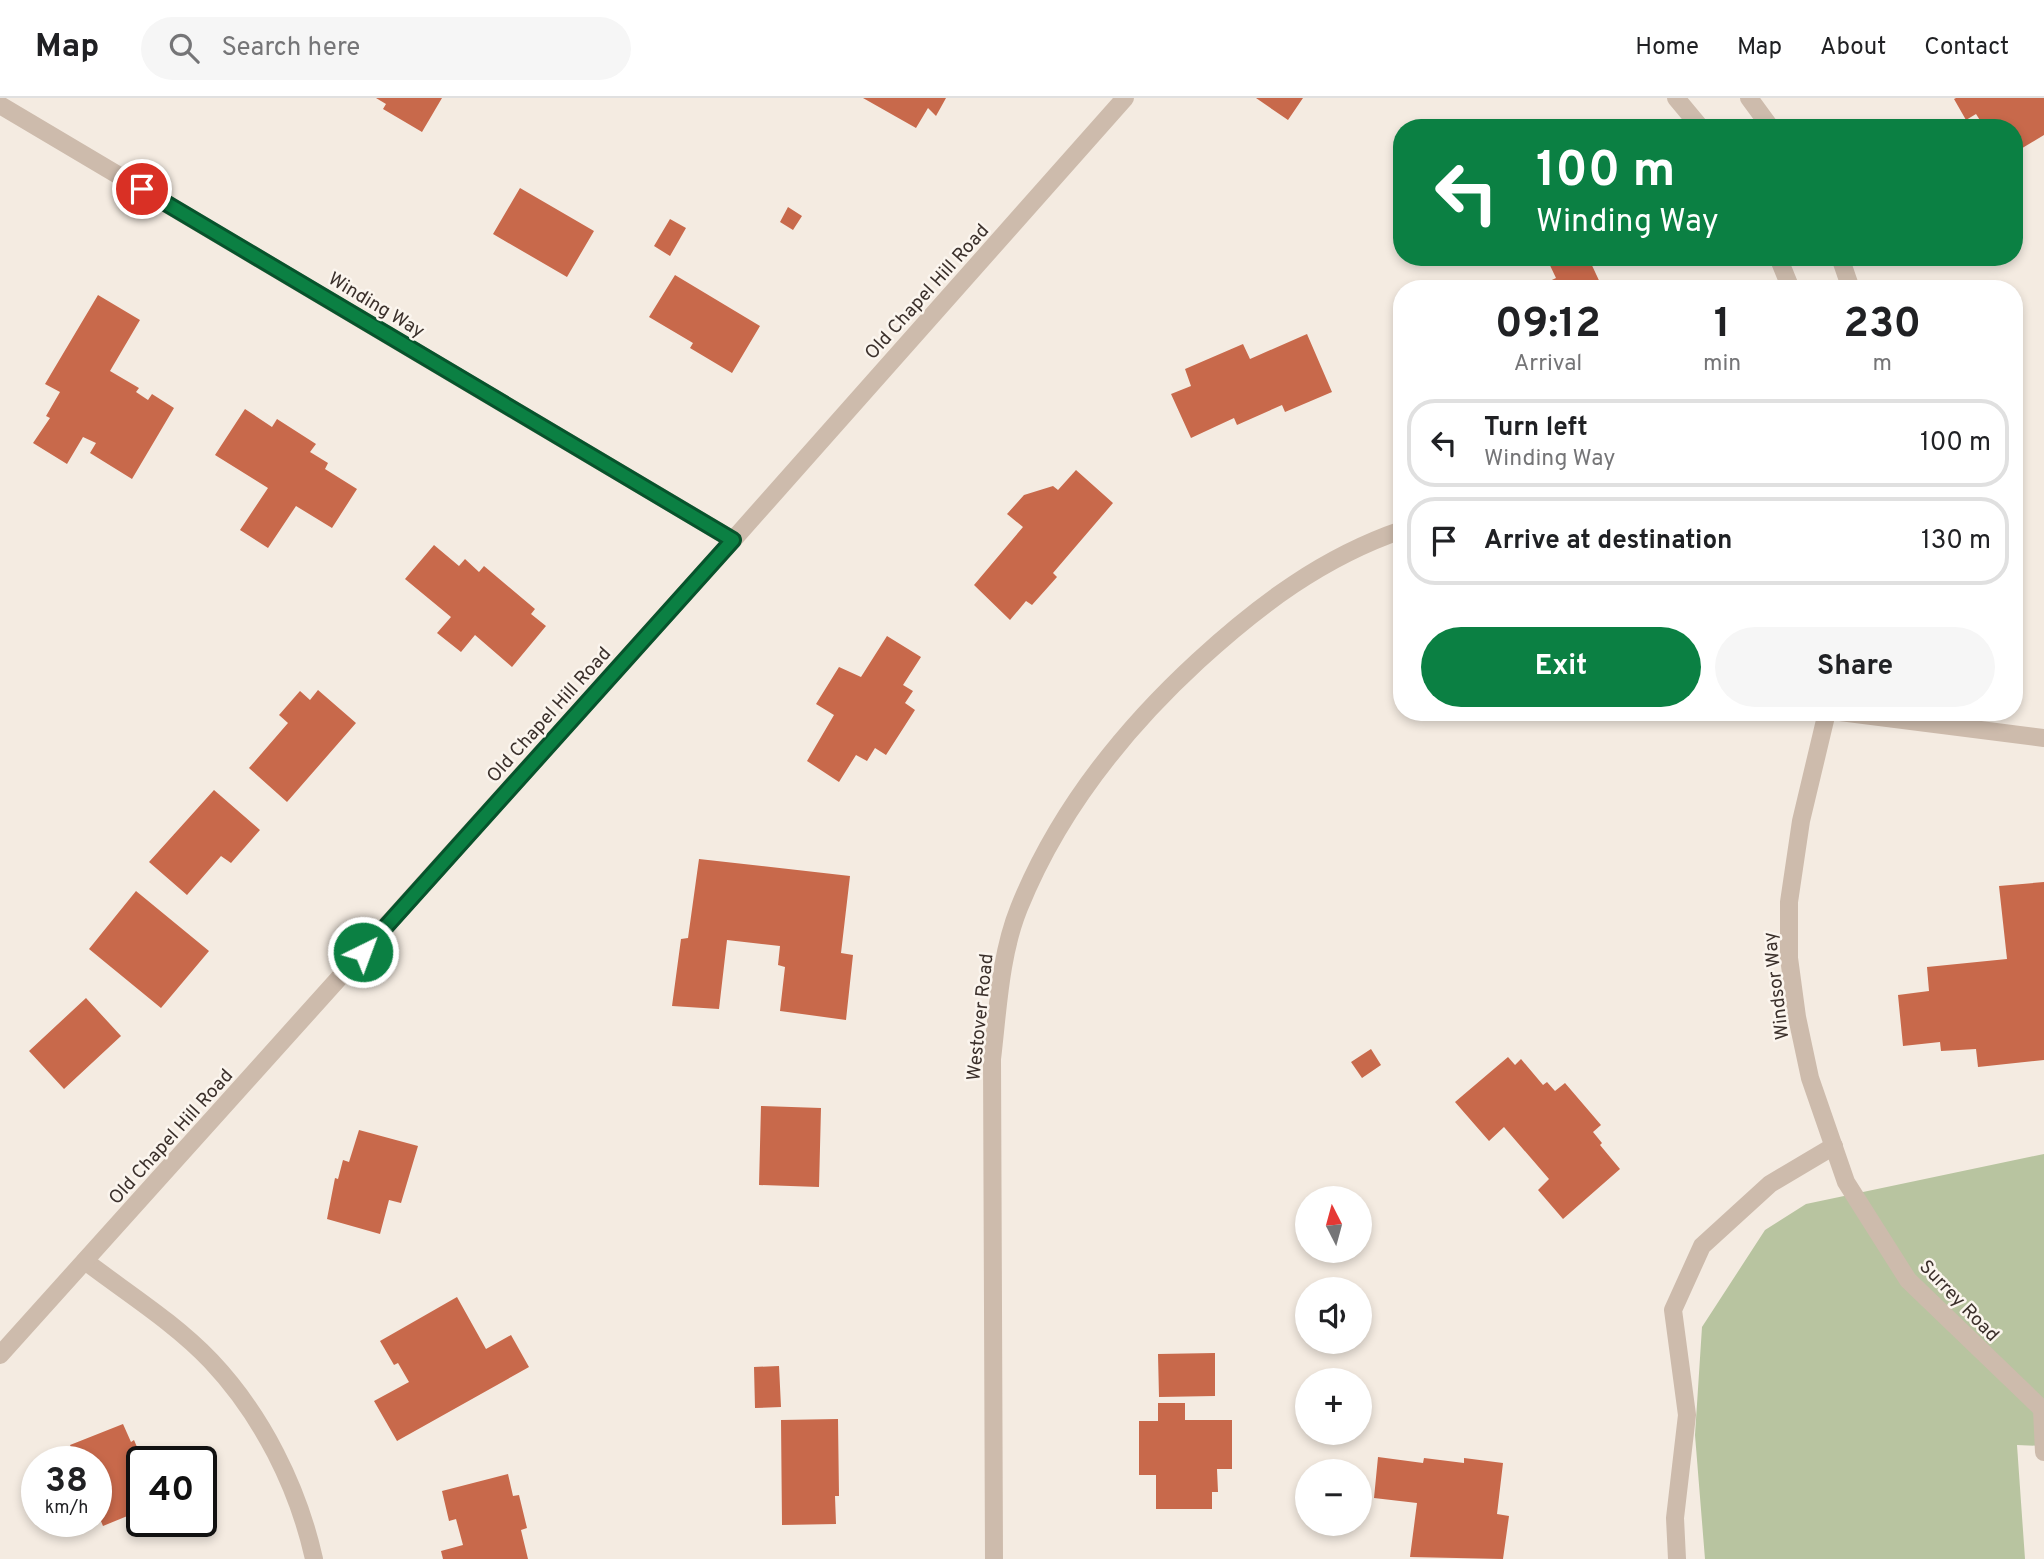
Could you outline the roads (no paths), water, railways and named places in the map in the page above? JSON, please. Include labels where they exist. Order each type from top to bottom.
[{"type":"street","name":"Old Chapel Hill Road","points":[[0,1355],[733,540],[1125,98]]},
{"type":"street","points":[[1676,98],[1694,119]]},
{"type":"street","points":[[1749,98],[1764,119]]},
{"type":"street","name":"Winding Way","points":[[0,104],[733,540]]},
{"type":"street","name":"Westover Road","points":[[993,1559],[992,1059],[1001,979],[1018,908],[1063,818],[1102,761],[1158,698],[1241,622],[1277,595],[1336,557],[1393,533]]},
{"type":"street","name":"Windsor Way","points":[[1825,721],[1797,848],[1789,902],[1789,958],[1797,1017],[1810,1078],[1846,1182],[1861,1206]]},
{"type":"street","points":[[1911,721],[2044,738]]},
{"type":"street","points":[[1677,1559],[1675,1518],[1687,1415],[1673,1310],[1702,1247],[1770,1184],[1834,1146]]},
{"type":"street","name":"Surrey Road","points":[[1861,1206],[1908,1280],[2043,1411]]},
{"type":"street","points":[[85,1261],[184,1336],[211,1361],[233,1388],[253,1416],[292,1486],[305,1520],[314,1559]]},
{"type":"street","points":[[2043,1411],[2044,1452]]}]
